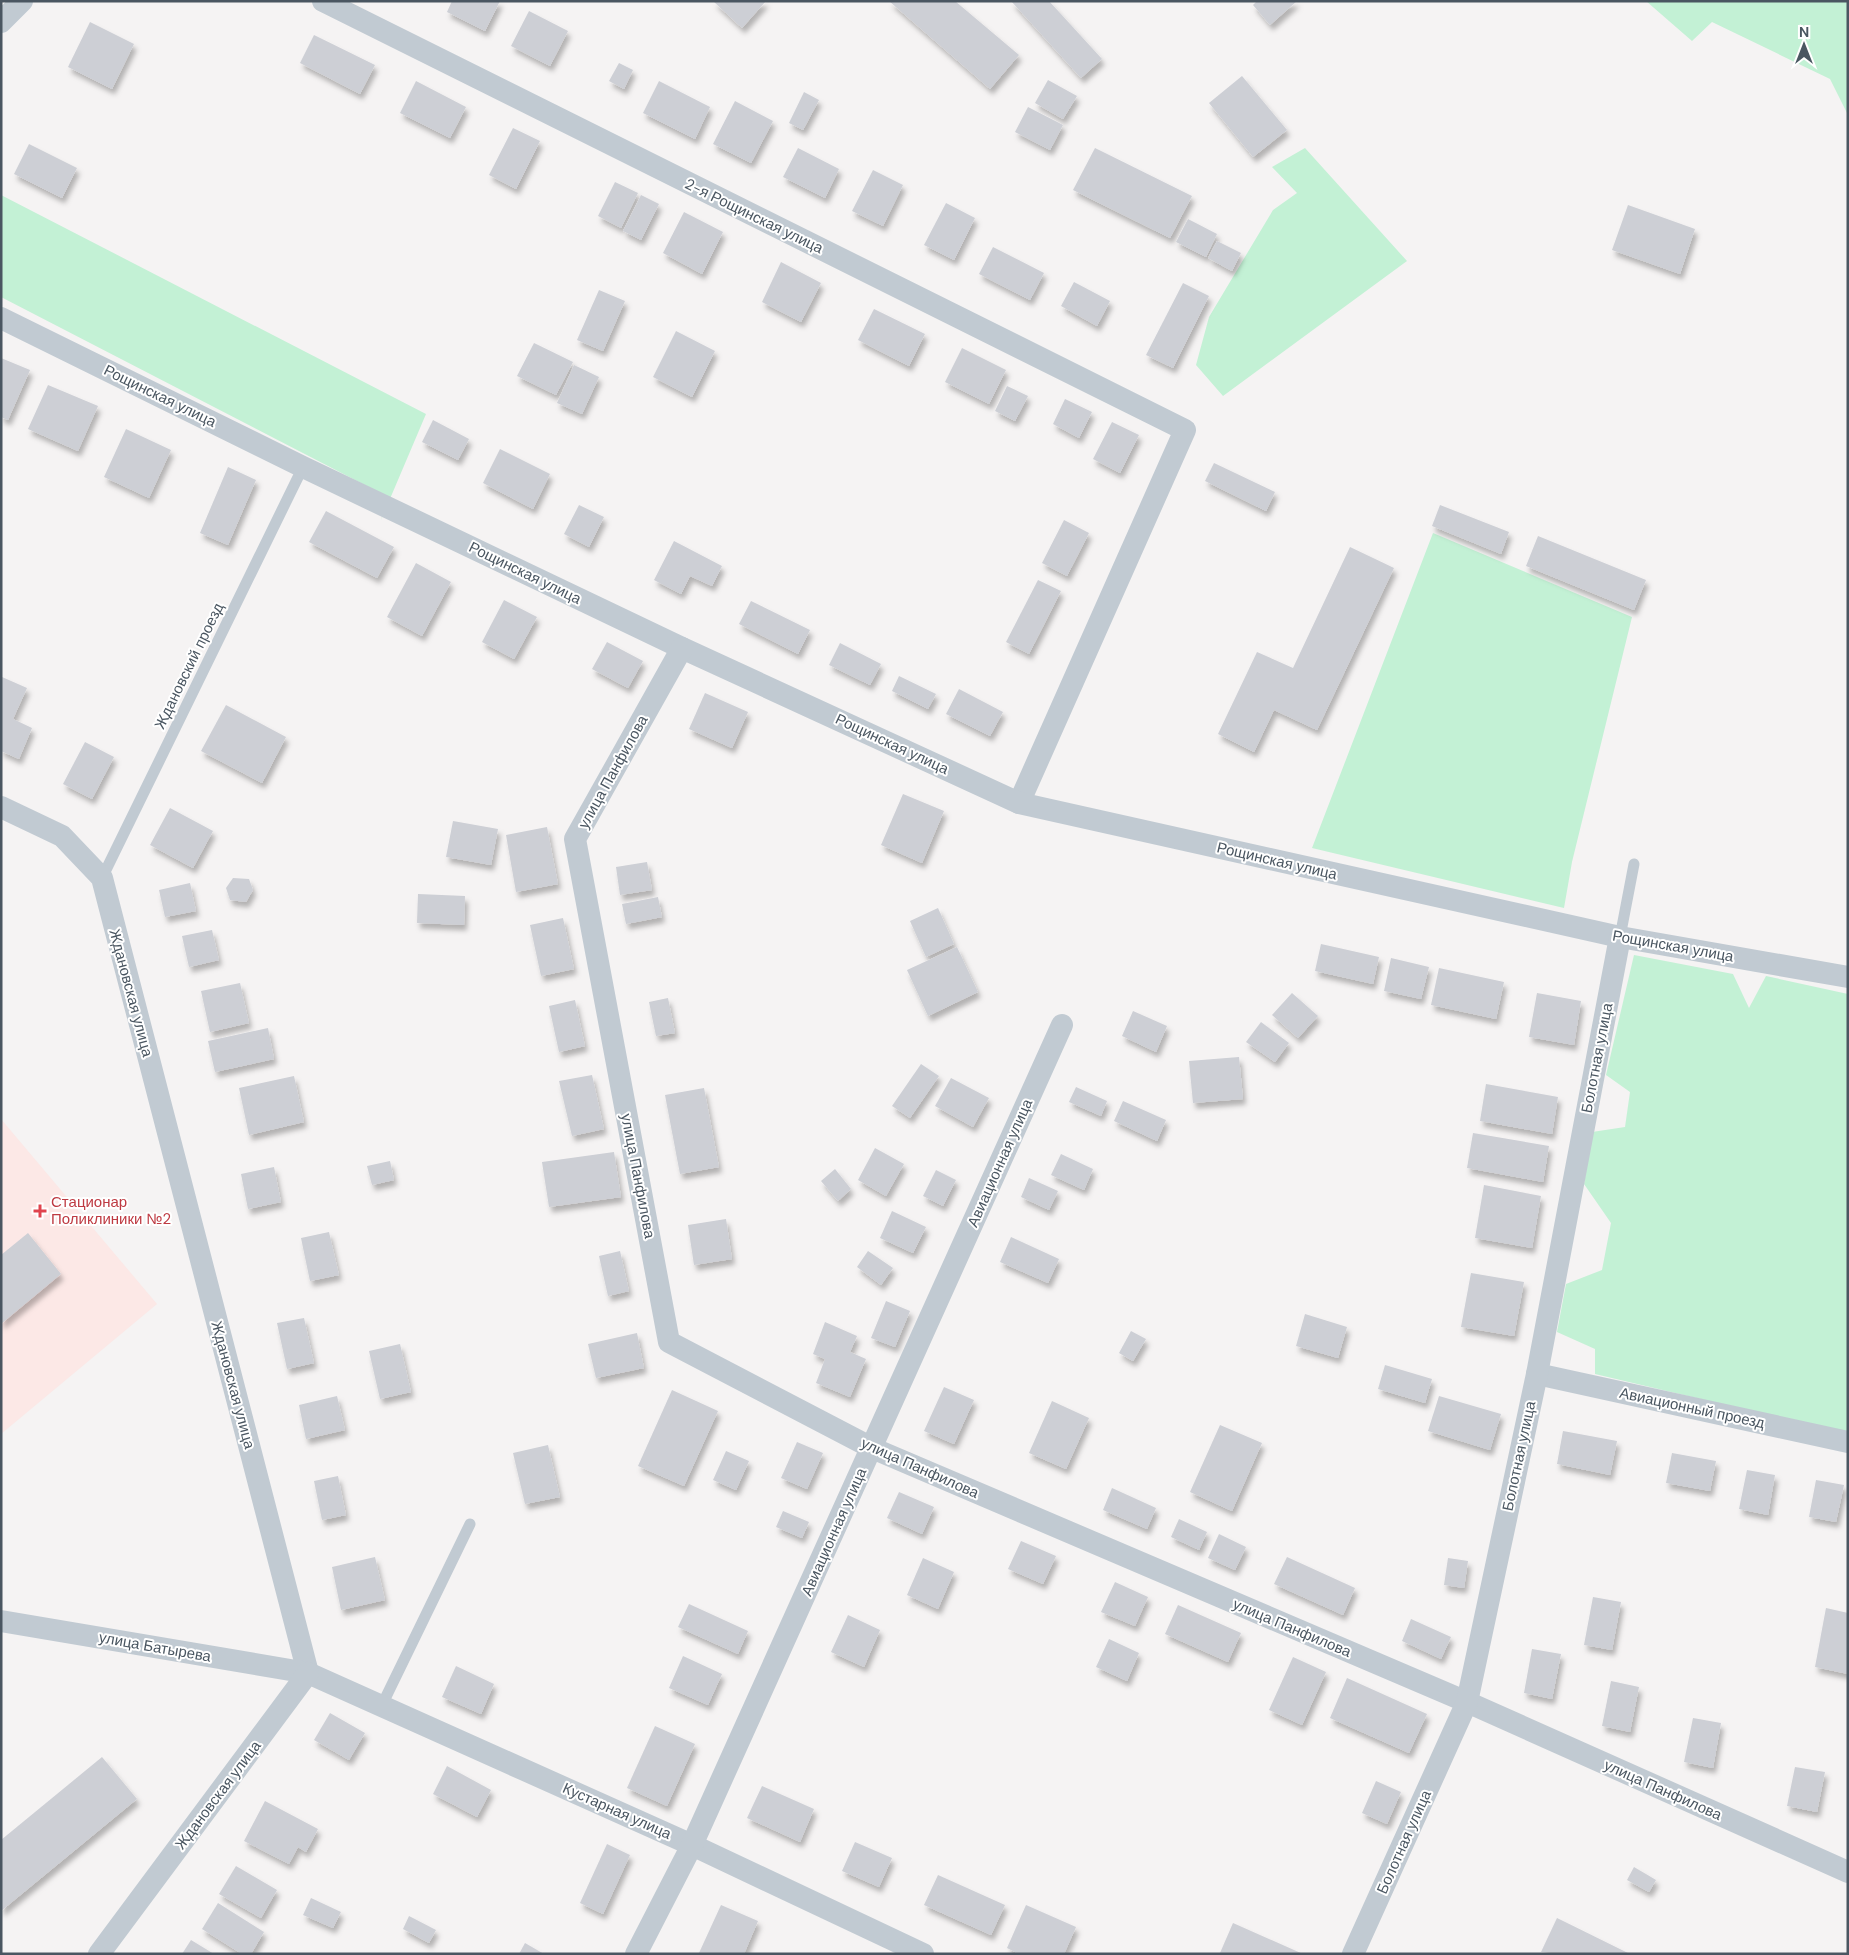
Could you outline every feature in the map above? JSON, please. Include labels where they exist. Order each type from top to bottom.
[{"type":"street","points":[[1,22],[22,1]]},
{"type":"street","name":"2-я Рощинская улица","points":[[323,1],[1185,430],[1019,803]]},
{"type":"street","name":"Рощинская улица","points":[[1,318],[302,467],[682,648],[1019,803],[1620,937],[1848,977]]},
{"type":"street","name":"улица Панфилова","points":[[682,648],[575,839],[670,1342],[872,1448],[1467,1702],[1848,1872]]},
{"type":"street","name":"Ждановская улица","points":[[1,808],[62,836],[102,878],[308,1674],[99,1954]]},
{"type":"street","name":"Болотная улица","points":[[1353,1954],[1467,1702],[1537,1374],[1620,937]]},
{"type":"street","name":"Авиационная улица","points":[[636,1954],[692,1845],[1062,1026]]},
{"type":"street","name":"Авиационный проезд","points":[[1537,1374],[1848,1442]]},
{"type":"street","name":"улица Батырева","points":[[1,1621],[308,1674]]},
{"type":"street","name":"Кустарная улица","points":[[308,1674],[382,1705],[692,1845],[923,1954]]},
{"type":"lane","name":"Ждановский проезд","points":[[102,878],[302,467]]},
{"type":"lane","points":[[1620,937],[1634,864]]},
{"type":"lane","points":[[382,1705],[470,1524]]},
{"type":"shaded area","name":"Стационар Поликлиники №2","points":[[1,1119],[157,1304],[1,1434]]},
{"type":"green space","points":[[1646,1],[1848,1],[1848,115],[1830,79],[1712,22],[1692,41]]},
{"type":"green space","points":[[1305,148],[1407,261],[1223,396],[1196,365],[1209,317],[1273,210],[1297,193],[1272,167]]},
{"type":"green space","points":[[1,195],[426,414],[381,520],[388,497],[1,297]]},
{"type":"green space","points":[[1433,533],[1632,617],[1572,862],[1564,908],[1312,848]]},
{"type":"green space","points":[[1634,955],[1733,974],[1749,1008],[1766,976],[1848,994],[1848,1434],[1595,1374],[1595,1349],[1557,1332],[1566,1284],[1602,1270],[1611,1223],[1584,1184],[1592,1132],[1625,1127],[1630,1092],[1606,1075]]},
{"type":"building","points":[[452,1],[500,1],[485,31],[447,12]]},
{"type":"building","points":[[713,1],[766,1],[742,28]]},
{"type":"building","points":[[889,1],[955,1],[1019,55],[990,89]]},
{"type":"building","points":[[1011,1],[1049,1],[1102,59],[1081,78]]},
{"type":"building","points":[[1257,1],[1297,1],[1270,25],[1253,5]]},
{"type":"building","points":[[529,11],[568,31],[550,66],[511,46]]},
{"type":"building","points":[[90,22],[134,44],[112,89],[68,67]]},
{"type":"building","points":[[314,35],[375,65],[360,94],[300,63]]},
{"type":"building","points":[[619,63],[633,70],[624,89],[609,81]]},
{"type":"building","points":[[1242,76],[1287,130],[1253,157],[1209,103]]},
{"type":"building","points":[[1048,80],[1077,96],[1063,119],[1035,103]]},
{"type":"building","points":[[416,81],[466,107],[450,138],[400,113]]},
{"type":"building","points":[[659,81],[710,107],[695,139],[643,113]]},
{"type":"building","points":[[804,92],[819,100],[803,130],[789,123]]},
{"type":"building","points":[[735,101],[773,121],[751,163],[713,144]]},
{"type":"building","points":[[1028,107],[1063,125],[1050,150],[1015,132]]},
{"type":"building","points":[[513,128],[540,141],[516,189],[489,175]]},
{"type":"building","points":[[29,144],[77,168],[62,198],[14,174]]},
{"type":"building","points":[[798,148],[839,169],[825,198],[783,177]]},
{"type":"building","points":[[1095,148],[1192,196],[1170,238],[1073,190]]},
{"type":"building","points":[[873,170],[903,185],[883,226],[852,211]]},
{"type":"building","points":[[615,182],[638,193],[621,228],[598,216]]},
{"type":"building","points":[[641,195],[659,204],[641,240],[623,231]]},
{"type":"building","points":[[946,203],[975,218],[954,260],[924,245]]},
{"type":"building","points":[[1628,205],[1695,229],[1680,274],[1612,250]]},
{"type":"building","points":[[684,212],[723,232],[702,274],[663,253]]},
{"type":"building","points":[[1188,219],[1217,234],[1206,257],[1176,242]]},
{"type":"building","points":[[1217,241],[1241,253],[1232,271],[1208,258]]},
{"type":"building","points":[[993,247],[1044,273],[1030,300],[979,274]]},
{"type":"building","points":[[781,262],[821,283],[801,322],[762,302]]},
{"type":"building","points":[[1074,282],[1110,301],[1097,326],[1061,306]]},
{"type":"building","points":[[1183,283],[1209,296],[1173,368],[1146,355]]},
{"type":"building","points":[[599,290],[625,301],[603,351],[577,340]]},
{"type":"building","points":[[874,309],[925,334],[909,366],[858,340]]},
{"type":"building","points":[[676,331],[715,351],[692,397],[653,377]]},
{"type":"building","points":[[534,343],[573,362],[556,395],[517,376]]},
{"type":"building","points":[[962,348],[1006,370],[989,404],[945,382]]},
{"type":"building","points":[[1,358],[30,370],[8,420],[1,417]]},
{"type":"building","points":[[574,365],[599,377],[582,414],[557,403]]},
{"type":"building","points":[[48,385],[98,406],[78,451],[28,429]]},
{"type":"building","points":[[1007,386],[1028,396],[1015,421],[995,411]]},
{"type":"building","points":[[1065,399],[1092,412],[1079,438],[1053,424]]},
{"type":"building","points":[[433,420],[469,439],[458,460],[422,442]]},
{"type":"building","points":[[1112,422],[1139,435],[1120,473],[1093,459]]},
{"type":"building","points":[[126,429],[171,450],[149,498],[104,477]]},
{"type":"building","points":[[500,449],[550,474],[533,509],[483,483]]},
{"type":"building","points":[[1214,463],[1275,492],[1266,511],[1205,481]]},
{"type":"building","points":[[228,467],[256,480],[228,545],[200,533]]},
{"type":"building","points":[[579,505],[604,517],[589,547],[564,534]]},
{"type":"building","points":[[1440,505],[1509,532],[1501,554],[1432,526]]},
{"type":"building","points":[[326,511],[394,547],[377,578],[309,542]]},
{"type":"building","points":[[1064,520],[1089,533],[1067,576],[1042,563]]},
{"type":"building","points":[[1538,536],[1646,580],[1634,610],[1526,566]]},
{"type":"building","points":[[674,541],[722,566],[712,586],[690,576],[681,594],[654,580]]},
{"type":"building","points":[[1350,547],[1394,568],[1317,730],[1274,710],[1254,752],[1218,734],[1257,652],[1293,668]]},
{"type":"building","points":[[416,563],[451,582],[422,636],[387,617]]},
{"type":"building","points":[[1038,580],[1061,591],[1029,654],[1006,642]]},
{"type":"building","points":[[504,600],[537,617],[514,659],[482,642]]},
{"type":"building","points":[[751,601],[810,630],[798,654],[739,624]]},
{"type":"building","points":[[607,642],[643,661],[628,688],[592,669]]},
{"type":"building","points":[[840,643],[881,664],[870,685],[829,665]]},
{"type":"building","points":[[899,676],[936,694],[928,709],[892,691]]},
{"type":"building","points":[[2,677],[27,688],[13,719],[32,728],[19,759],[1,751]]},
{"type":"building","points":[[959,689],[1003,712],[990,736],[946,714]]},
{"type":"building","points":[[705,693],[748,712],[732,748],[689,729]]},
{"type":"building","points":[[226,705],[286,737],[262,783],[201,751]]},
{"type":"building","points":[[85,742],[114,757],[92,799],[63,784]]},
{"type":"building","points":[[903,794],[944,811],[922,863],[881,845]]},
{"type":"building","points":[[170,808],[213,831],[193,868],[150,845]]},
{"type":"building","points":[[453,821],[498,829],[491,865],[446,857]]},
{"type":"building","points":[[547,827],[558,884],[516,892],[506,835]]},
{"type":"building","points":[[647,862],[652,890],[620,895],[616,867]]},
{"type":"building","points":[[233,878],[249,879],[253,890],[246,902],[230,900],[226,888]]},
{"type":"building","points":[[190,883],[196,911],[165,917],[159,890]]},
{"type":"building","points":[[418,894],[465,896],[464,925],[417,923]]},
{"type":"building","points":[[658,897],[662,917],[626,924],[622,904]]},
{"type":"building","points":[[938,908],[954,944],[926,957],[910,921]]},
{"type":"building","points":[[563,918],[574,969],[541,976],[530,925]]},
{"type":"building","points":[[212,930],[219,960],[189,967],[182,936]]},
{"type":"building","points":[[1321,944],[1379,957],[1373,984],[1315,971]]},
{"type":"building","points":[[957,947],[978,992],[928,1016],[907,970]]},
{"type":"building","points":[[1391,958],[1429,967],[1421,999],[1384,991]]},
{"type":"building","points":[[1439,968],[1504,982],[1496,1019],[1431,1005]]},
{"type":"building","points":[[240,983],[249,1023],[210,1032],[201,991]]},
{"type":"building","points":[[1292,993],[1318,1016],[1298,1038],[1272,1015]]},
{"type":"building","points":[[1537,993],[1581,1001],[1574,1045],[1529,1037]]},
{"type":"building","points":[[668,998],[675,1033],[656,1036],[649,1002]]},
{"type":"building","points":[[575,1000],[585,1046],[559,1052],[549,1006]]},
{"type":"building","points":[[1133,1011],[1167,1026],[1156,1052],[1122,1036]]},
{"type":"building","points":[[1261,1022],[1289,1043],[1275,1062],[1246,1042]]},
{"type":"building","points":[[268,1028],[274,1059],[215,1072],[208,1041]]},
{"type":"building","points":[[1239,1057],[1243,1099],[1193,1103],[1189,1061]]},
{"type":"building","points":[[921,1064],[939,1076],[910,1118],[892,1106]]},
{"type":"building","points":[[592,1075],[604,1129],[572,1136],[559,1081]]},
{"type":"building","points":[[294,1076],[304,1122],[249,1135],[239,1088]]},
{"type":"building","points":[[951,1078],[989,1098],[973,1127],[935,1106]]},
{"type":"building","points":[[1486,1084],[1558,1097],[1552,1134],[1480,1121]]},
{"type":"building","points":[[1076,1087],[1107,1101],[1101,1116],[1069,1102]]},
{"type":"building","points":[[704,1088],[719,1167],[680,1174],[665,1095]]},
{"type":"building","points":[[1123,1101],[1166,1120],[1157,1141],[1114,1121]]},
{"type":"building","points":[[1473,1133],[1549,1146],[1543,1182],[1467,1168]]},
{"type":"building","points":[[875,1148],[904,1164],[886,1196],[858,1180]]},
{"type":"building","points":[[614,1152],[621,1197],[549,1207],[542,1162]]},
{"type":"building","points":[[1061,1154],[1093,1169],[1084,1190],[1051,1175]]},
{"type":"building","points":[[390,1161],[394,1180],[372,1185],[367,1166]]},
{"type":"building","points":[[274,1167],[281,1202],[248,1209],[241,1174]]},
{"type":"building","points":[[835,1169],[851,1189],[838,1201],[821,1181]]},
{"type":"building","points":[[936,1170],[956,1180],[943,1206],[923,1196]]},
{"type":"building","points":[[1029,1178],[1058,1191],[1049,1210],[1021,1197]]},
{"type":"building","points":[[1484,1185],[1541,1196],[1532,1248],[1475,1238]]},
{"type":"building","points":[[892,1211],[926,1227],[913,1253],[880,1238]]},
{"type":"building","points":[[726,1219],[732,1259],[694,1265],[688,1225]]},
{"type":"building","points":[[329,1232],[339,1275],[310,1281],[301,1238]]},
{"type":"building","points":[[28,1233],[61,1274],[1,1324],[1,1255]]},
{"type":"building","points":[[1011,1237],[1059,1259],[1048,1283],[1000,1262]]},
{"type":"building","points":[[620,1251],[629,1291],[608,1296],[599,1256]]},
{"type":"building","points":[[868,1251],[893,1268],[881,1285],[857,1267]]},
{"type":"building","points":[[1471,1273],[1524,1282],[1514,1336],[1461,1327]]},
{"type":"building","points":[[886,1301],[910,1311],[895,1347],[871,1338]]},
{"type":"building","points":[[1305,1314],[1347,1327],[1338,1358],[1296,1346]]},
{"type":"building","points":[[304,1318],[314,1363],[287,1369],[277,1323]]},
{"type":"building","points":[[825,1322],[857,1336],[850,1352],[866,1359],[850,1397],[816,1383],[825,1359],[813,1354]]},
{"type":"building","points":[[1131,1331],[1146,1339],[1133,1361],[1119,1353]]},
{"type":"building","points":[[637,1333],[644,1368],[596,1378],[588,1344]]},
{"type":"building","points":[[400,1344],[411,1392],[380,1399],[369,1351]]},
{"type":"building","points":[[1385,1365],[1432,1379],[1425,1403],[1378,1389]]},
{"type":"building","points":[[944,1387],[974,1400],[954,1444],[924,1431]]},
{"type":"building","points":[[672,1390],[718,1411],[684,1486],[638,1466]]},
{"type":"building","points":[[337,1396],[345,1430],[306,1439],[299,1405]]},
{"type":"building","points":[[1439,1396],[1501,1414],[1490,1450],[1428,1431]]},
{"type":"building","points":[[1052,1401],[1089,1418],[1066,1469],[1029,1453]]},
{"type":"building","points":[[1220,1425],[1262,1443],[1232,1511],[1190,1492]]},
{"type":"building","points":[[1563,1431],[1617,1441],[1610,1475],[1557,1464]]},
{"type":"building","points":[[797,1442],[823,1453],[807,1489],[781,1478]]},
{"type":"building","points":[[548,1445],[560,1497],[525,1504],[513,1453]]},
{"type":"building","points":[[726,1451],[749,1461],[736,1490],[713,1480]]},
{"type":"building","points":[[1672,1453],[1716,1461],[1710,1491],[1666,1483]]},
{"type":"building","points":[[1747,1470],[1775,1475],[1768,1515],[1739,1509]]},
{"type":"building","points":[[338,1476],[346,1515],[322,1520],[314,1481]]},
{"type":"building","points":[[1816,1480],[1844,1485],[1836,1522],[1809,1517]]},
{"type":"building","points":[[1112,1488],[1156,1508],[1147,1529],[1103,1510]]},
{"type":"building","points":[[899,1492],[934,1507],[922,1534],[887,1518]]},
{"type":"building","points":[[783,1511],[809,1522],[802,1538],[776,1527]]},
{"type":"building","points":[[1179,1519],[1207,1532],[1199,1550],[1171,1537]]},
{"type":"building","points":[[1219,1534],[1246,1547],[1235,1570],[1208,1558]]},
{"type":"building","points":[[1021,1541],[1056,1556],[1043,1584],[1008,1569]]},
{"type":"building","points":[[375,1557],[385,1600],[341,1610],[332,1567]]},
{"type":"building","points":[[1287,1557],[1355,1588],[1343,1615],[1274,1584]]},
{"type":"building","points":[[923,1558],[954,1572],[938,1609],[907,1595]]},
{"type":"building","points":[[1448,1558],[1468,1561],[1464,1588],[1444,1585]]},
{"type":"building","points":[[1115,1582],[1148,1597],[1135,1626],[1101,1612]]},
{"type":"building","points":[[1593,1597],[1621,1602],[1612,1650],[1584,1645]]},
{"type":"building","points":[[689,1604],[748,1631],[738,1654],[678,1627]]},
{"type":"building","points":[[1178,1605],[1241,1633],[1228,1662],[1165,1634]]},
{"type":"building","points":[[1826,1608],[1848,1613],[1848,1674],[1815,1667]]},
{"type":"building","points":[[848,1615],[880,1630],[864,1667],[831,1652]]},
{"type":"building","points":[[1411,1619],[1451,1637],[1441,1659],[1402,1641]]},
{"type":"building","points":[[1109,1639],[1139,1653],[1127,1681],[1096,1667]]},
{"type":"building","points":[[1532,1649],[1561,1654],[1552,1699],[1524,1693]]},
{"type":"building","points":[[683,1656],[722,1674],[708,1705],[669,1688]]},
{"type":"building","points":[[1293,1657],[1326,1672],[1302,1725],[1269,1710]]},
{"type":"building","points":[[456,1666],[494,1684],[481,1714],[442,1697]]},
{"type":"building","points":[[1347,1678],[1427,1714],[1409,1753],[1330,1718]]},
{"type":"building","points":[[1611,1681],[1639,1687],[1630,1732],[1602,1726]]},
{"type":"building","points":[[330,1713],[365,1733],[349,1760],[314,1740]]},
{"type":"building","points":[[1693,1718],[1721,1723],[1713,1768],[1684,1762]]},
{"type":"building","points":[[655,1726],[695,1744],[667,1806],[627,1788]]},
{"type":"building","points":[[102,1757],[137,1799],[1,1911],[1,1840]]},
{"type":"building","points":[[447,1766],[491,1790],[477,1817],[433,1794]]},
{"type":"building","points":[[1795,1767],[1825,1772],[1817,1812],[1787,1806]]},
{"type":"building","points":[[1376,1781],[1401,1792],[1387,1824],[1362,1813]]},
{"type":"building","points":[[762,1786],[814,1809],[800,1842],[747,1818]]},
{"type":"building","points":[[265,1801],[318,1829],[306,1852],[298,1847],[289,1864],[244,1841]]},
{"type":"building","points":[[855,1842],[892,1858],[879,1887],[842,1871]]},
{"type":"building","points":[[607,1844],[630,1855],[603,1914],[580,1903]]},
{"type":"building","points":[[236,1866],[277,1890],[261,1918],[219,1894]]},
{"type":"building","points":[[1634,1867],[1656,1880],[1649,1892],[1627,1880]]},
{"type":"building","points":[[938,1875],[1005,1905],[991,1935],[924,1905]]},
{"type":"building","points":[[311,1898],[341,1912],[333,1928],[303,1915]]},
{"type":"building","points":[[218,1903],[264,1932],[251,1954],[242,1954],[202,1929]]},
{"type":"building","points":[[721,1905],[758,1921],[744,1954],[699,1953]]},
{"type":"building","points":[[1026,1905],[1076,1927],[1064,1954],[1019,1954],[1007,1948]]},
{"type":"building","points":[[409,1916],[436,1930],[429,1943],[403,1929]]},
{"type":"building","points":[[1557,1918],[1630,1954],[1541,1952]]},
{"type":"building","points":[[1233,1923],[1303,1954],[1220,1953]]},
{"type":"building","points":[[191,1940],[214,1954],[182,1954]]},
{"type":"building","points":[[525,1943],[544,1954],[519,1954]]},
{"type":"place","name":"Стационар Поликлиники №2","points":[[40,1211]]}]
